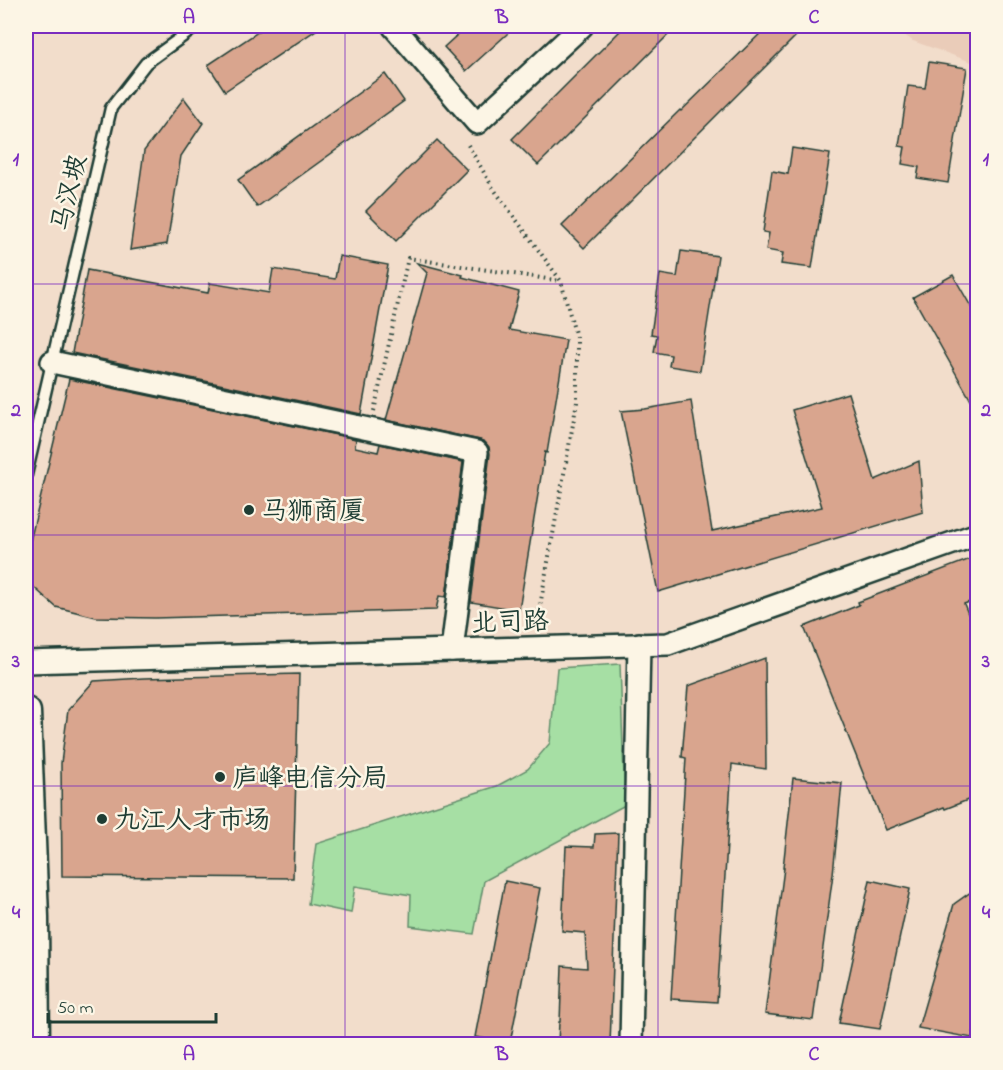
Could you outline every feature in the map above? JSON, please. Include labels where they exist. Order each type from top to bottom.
[{"type":"main road","points":[[26,712],[34,917],[35,1044]]},
{"type":"street","points":[[393,26],[477,123],[582,26]]},
{"type":"street","points":[[52,362],[477,452],[452,650]]},
{"type":"street","name":"北司路","points":[[26,662],[668,644],[978,534]]},
{"type":"street","points":[[631,1044],[639,644]]},
{"type":"lane","name":"马汉坡","points":[[26,475],[111,108],[146,63],[197,26]]},
{"type":"path","points":[[468,145],[493,188],[561,281],[577,341],[577,402],[532,647]]},
{"type":"path","points":[[370,429],[408,258],[561,281]]},
{"type":"shaded area","points":[[891,26],[977,26],[977,64],[913,41]]},
{"type":"green space","points":[[620,664],[625,805],[484,881],[474,934],[410,926],[411,895],[355,886],[351,913],[308,904],[316,844],[497,786],[528,769],[550,743],[557,668]]},
{"type":"building","points":[[267,26],[322,26],[225,91],[208,65]]},
{"type":"building","points":[[467,26],[516,26],[466,71],[444,47]]},
{"type":"building","points":[[625,26],[677,26],[538,165],[512,139]]},
{"type":"building","points":[[768,26],[806,26],[584,248],[562,226]]},
{"type":"building","points":[[929,62],[967,68],[948,183],[917,178],[919,167],[902,164],[905,147],[899,146],[908,86],[925,88]]},
{"type":"building","points":[[385,74],[404,101],[257,207],[238,180]]},
{"type":"building","points":[[184,98],[203,123],[181,156],[167,244],[130,250],[144,151]]},
{"type":"building","points":[[437,140],[467,170],[396,241],[366,211]]},
{"type":"building","points":[[792,148],[830,154],[812,268],[781,264],[783,253],[766,250],[769,233],[763,232],[772,171],[788,174]]},
{"type":"building","points":[[681,251],[718,256],[700,371],[669,366],[671,355],[654,352],[657,335],[651,334],[660,274],[677,277]]},
{"type":"building","points":[[339,256],[388,265],[361,414],[72,353],[87,270],[208,293],[210,283],[269,293],[273,269],[335,279]]},
{"type":"building","points":[[417,263],[519,292],[509,330],[566,340],[519,610],[471,602],[490,454],[489,447],[480,440],[386,420],[427,273]]},
{"type":"building","points":[[953,275],[978,319],[978,413],[913,297]]},
{"type":"building","name":"马狮商厦","points":[[69,379],[356,439],[355,447],[378,452],[380,444],[463,462],[446,597],[439,596],[436,610],[155,618],[96,617],[56,607],[29,583],[27,554]]},
{"type":"building","points":[[848,393],[875,480],[919,461],[923,512],[658,592],[621,411],[691,401],[712,531],[822,507],[792,410]]},
{"type":"building","points":[[978,556],[978,599],[964,604],[978,638],[978,796],[886,830],[804,627],[859,605],[858,602]]},
{"type":"building","points":[[765,658],[766,769],[732,764],[717,1002],[671,999],[686,758],[682,757],[688,686]]},
{"type":"building","name":"庐峰电信分局","points":[[299,674],[293,878],[62,876],[61,763],[68,710],[94,681]]},
{"type":"building","points":[[793,778],[842,783],[833,874],[813,1020],[765,1014]]},
{"type":"building","points":[[618,833],[610,1044],[558,1044],[562,966],[587,968],[585,933],[562,931],[566,846],[594,847],[595,834]]},
{"type":"building","points":[[870,880],[910,889],[880,1029],[839,1023]]},
{"type":"building","points":[[505,881],[540,888],[510,1043],[475,1037]]},
{"type":"building","points":[[978,887],[978,1014],[972,1038],[918,1028],[954,904]]},
{"type":"place","name":"马狮商厦","points":[[249,510]]},
{"type":"place","name":"庐峰电信分局","points":[[220,777]]},
{"type":"place","name":"九江人才市场","points":[[102,819]]}]
